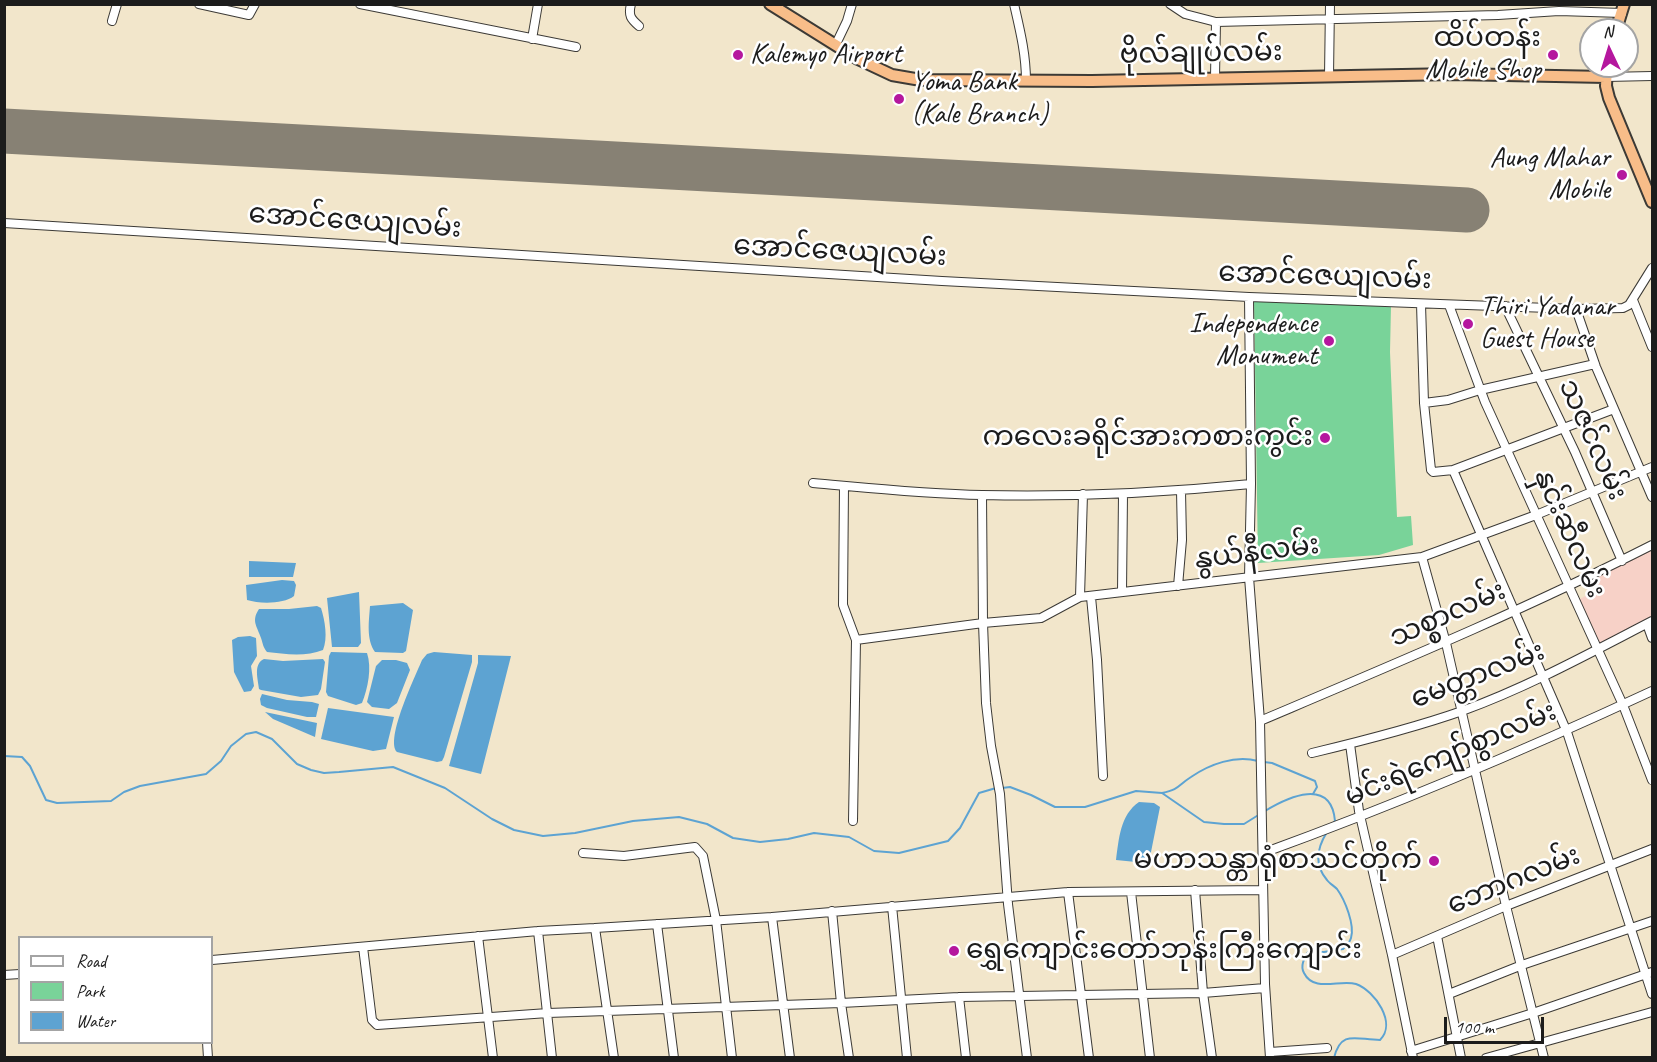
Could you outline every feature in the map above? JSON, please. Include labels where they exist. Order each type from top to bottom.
[{"type":"highway","name":"ဗိုလ်ချုပ်လမ်း","points":[[770,4],[858,59],[892,75],[904,78],[944,81],[1026,81],[1579,72]]},
{"type":"highway","points":[[1607,78],[1609,98],[1653,202]]},
{"type":"street","points":[[112,21],[117,4]]},
{"type":"street","points":[[199,4],[249,15],[255,4]]},
{"type":"street","points":[[360,4],[576,47]]},
{"type":"street","points":[[415,15],[417,4]]},
{"type":"street","points":[[532,39],[538,4]]},
{"type":"street","points":[[631,4],[631,18],[639,26]]},
{"type":"street","points":[[836,44],[852,4]]},
{"type":"street","points":[[1014,4],[1023,38],[1026,81]]},
{"type":"street","points":[[1170,4],[1185,14],[1216,22],[1498,15],[1623,9]]},
{"type":"street","points":[[1329,76],[1330,4]]},
{"type":"street","points":[[1215,77],[1216,22]]},
{"type":"street","name":"အောင်ဇေယျလမ်း","points":[[4,223],[942,281],[1249,297],[1576,309],[1623,308],[1633,300]]},
{"type":"street","points":[[1653,268],[1633,300],[1653,347]]},
{"type":"street","points":[[1249,297],[1251,484],[1249,577],[1260,721],[1262,890],[1270,1055],[1327,1048]]},
{"type":"street","points":[[1421,304],[1424,403],[1433,472],[1453,470],[1614,410]]},
{"type":"street","name":"နှင်းဆီလမ်း","points":[[1449,305],[1480,390],[1623,705],[1653,780]]},
{"type":"street","name":"သဇင်လမ်း","points":[[1505,306],[1564,428],[1622,561]]},
{"type":"street","points":[[1576,309],[1595,364],[1653,498]]},
{"type":"street","points":[[1424,403],[1448,400],[1480,390],[1595,364]]},
{"type":"street","name":"နွယ်နီလမ်း","points":[[856,640],[983,623],[1041,618],[1080,597],[1422,557],[1536,515],[1653,467]]},
{"type":"street","points":[[1453,470],[1566,732],[1649,973],[1653,994]]},
{"type":"street","points":[[813,483],[982,495],[1123,494],[1251,484]]},
{"type":"street","points":[[844,486],[843,605],[856,640],[853,821]]},
{"type":"street","points":[[1178,586],[1182,540],[1181,491]]},
{"type":"street","points":[[1080,597],[1083,494]]},
{"type":"street","points":[[1122,592],[1123,494]]},
{"type":"street","points":[[982,495],[986,703],[991,746],[999,782],[1008,897],[1027,1058]]},
{"type":"street","name":"သစ္စာလမ်း","points":[[1260,721],[1446,643],[1653,545]]},
{"type":"street","points":[[1422,557],[1446,643],[1506,906],[1544,1058]]},
{"type":"street","points":[[1092,597],[1103,776]]},
{"type":"street","points":[[1650,623],[1653,638]]},
{"type":"street","name":"မေတ္တာလမ်း","points":[[1312,753],[1462,711],[1543,677],[1650,623]]},
{"type":"street","name":"မင်းရဲကျော်စွာလမ်း","points":[[1263,853],[1361,818],[1566,732],[1653,691]]},
{"type":"street","points":[[1350,744],[1361,818],[1412,1054],[1457,1036],[1533,1013],[1649,973]]},
{"type":"street","points":[[584,853],[624,856],[695,848],[703,856],[716,920],[732,1058]]},
{"type":"street","name":"ဘောဂလမ်း","points":[[1392,955],[1506,906],[1653,849]]},
{"type":"street","points":[[1195,890],[1203,993],[1212,1058]]},
{"type":"street","points":[[213,960],[538,931],[772,917],[1068,892],[1262,890]]},
{"type":"street","points":[[1068,892],[1089,1058]]},
{"type":"street","points":[[1131,892],[1150,1058]]},
{"type":"street","points":[[892,906],[907,1058]]},
{"type":"street","points":[[832,911],[849,1058]]},
{"type":"street","points":[[772,917],[790,1058]]},
{"type":"street","points":[[1449,994],[1522,965],[1653,921]]},
{"type":"street","points":[[657,924],[674,1058]]},
{"type":"street","points":[[595,928],[614,1058]]},
{"type":"street","points":[[538,931],[552,1058]]},
{"type":"street","points":[[478,936],[493,1058]]},
{"type":"street","points":[[1437,936],[1461,1058]]},
{"type":"street","points":[[363,947],[372,1020],[377,1025],[548,1013],[1020,995],[1203,993],[1265,988]]},
{"type":"street","points":[[959,997],[966,1058]]},
{"type":"street","points":[[1486,1058],[1653,1012]]},
{"type":"shaded area","points":[[1652,549],[1652,618],[1598,646],[1578,600],[1598,589],[1595,577]]},
{"type":"green space","name":"ကလေးခရိုင်အားကစားကွင်း","points":[[1254,301],[1391,306],[1390,352],[1397,517],[1411,516],[1413,545],[1379,555],[1258,563]]},
{"type":"water","points":[[249,561],[296,563],[293,577],[249,577]]},
{"type":"water","points":[[282,580],[294,581],[296,585],[294,596],[290,599],[272,602],[247,600],[246,585]]},
{"type":"water","points":[[359,592],[361,643],[358,647],[332,647],[327,598]]},
{"type":"water","points":[[403,603],[413,610],[406,651],[403,653],[375,652],[369,636],[370,606]]},
{"type":"water","points":[[317,606],[321,608],[325,624],[326,635],[323,650],[302,654],[267,652],[256,624],[255,617],[259,609]]},
{"type":"water","points":[[250,636],[256,638],[257,656],[251,666],[254,686],[251,691],[244,692],[234,672],[232,640]]},
{"type":"water","points":[[331,652],[367,653],[369,678],[362,703],[356,705],[328,696],[326,692]]},
{"type":"water","points":[[434,652],[472,655],[472,662],[444,757],[442,761],[437,762],[397,752],[394,745],[402,708],[413,680],[422,660],[427,654]]},
{"type":"water","points":[[478,655],[511,656],[481,774],[449,766],[478,663]]},
{"type":"water","points":[[264,659],[283,661],[323,659],[325,662],[318,695],[301,697],[259,689],[257,668]]},
{"type":"water","points":[[382,660],[407,663],[410,670],[397,703],[389,709],[372,707],[367,702],[376,666]]},
{"type":"water","points":[[262,694],[319,704],[316,717],[267,708],[261,705]]},
{"type":"water","points":[[328,708],[394,717],[386,749],[373,751],[321,739]]},
{"type":"water","points":[[265,712],[317,723],[315,737],[273,719]]},
{"type":"water","points":[[1139,802],[1154,803],[1160,807],[1151,852],[1146,863],[1116,860],[1124,821]]},
{"type":"waterway","points":[[4,756],[22,757],[30,766],[46,800],[57,803],[111,801],[124,792],[140,786],[206,774],[221,761],[231,746],[246,734],[256,732],[272,739],[297,764],[311,770],[324,773],[393,767],[445,788],[492,819],[514,830],[543,836],[575,833],[633,821],[679,817],[707,824],[733,838],[760,842],[814,833],[849,837],[874,851],[899,853],[948,841],[960,828],[979,793],[996,788]]},
{"type":"waterway","points":[[1162,793],[1175,789],[1198,772],[1214,765],[1240,759],[1258,761]]},
{"type":"waterway","points":[[1264,762],[1272,763],[1315,781],[1317,787],[1313,794]]},
{"type":"waterway","points":[[1002,788],[1010,787],[1055,807],[1085,807],[1136,791],[1162,793],[1204,822],[1244,824],[1260,814]]},
{"type":"waterway","points":[[1265,811],[1296,796],[1317,795],[1326,799],[1332,807],[1335,821],[1333,823]]},
{"type":"waterway","points":[[1327,832],[1319,850],[1320,868],[1343,899],[1352,933],[1343,949],[1308,952],[1302,968],[1308,979],[1314,982],[1321,984],[1350,983],[1363,988],[1382,1008],[1386,1025],[1385,1033],[1380,1040],[1351,1038],[1341,1043],[1334,1058]]},
{"type":"runway","points":[[4,131],[1467,210]]},
{"type":"place","name":"Kalemyo Airport","points":[[738,55]]},
{"type":"place","name":"ထိပ်တန်း Mobile Shop","points":[[1553,55]]},
{"type":"place","name":"Yoma Bank (Kale Branch)","points":[[899,99]]},
{"type":"place","name":"Aung Mahar Mobile","points":[[1622,175]]},
{"type":"place","name":"Thiri Yadanar Guest House","points":[[1468,324]]},
{"type":"place","name":"Independence Monument","points":[[1329,341]]},
{"type":"place","name":"ကလေးခရိုင်အားကစားကွင်း","points":[[1325,438]]},
{"type":"place","name":"မဟာသန္တာရုံစာသင်တိုက်","points":[[1434,861]]},
{"type":"place","name":"ရွှေကျောင်းတော်ဘုန်းကြီးကျောင်း","points":[[954,951]]}]
